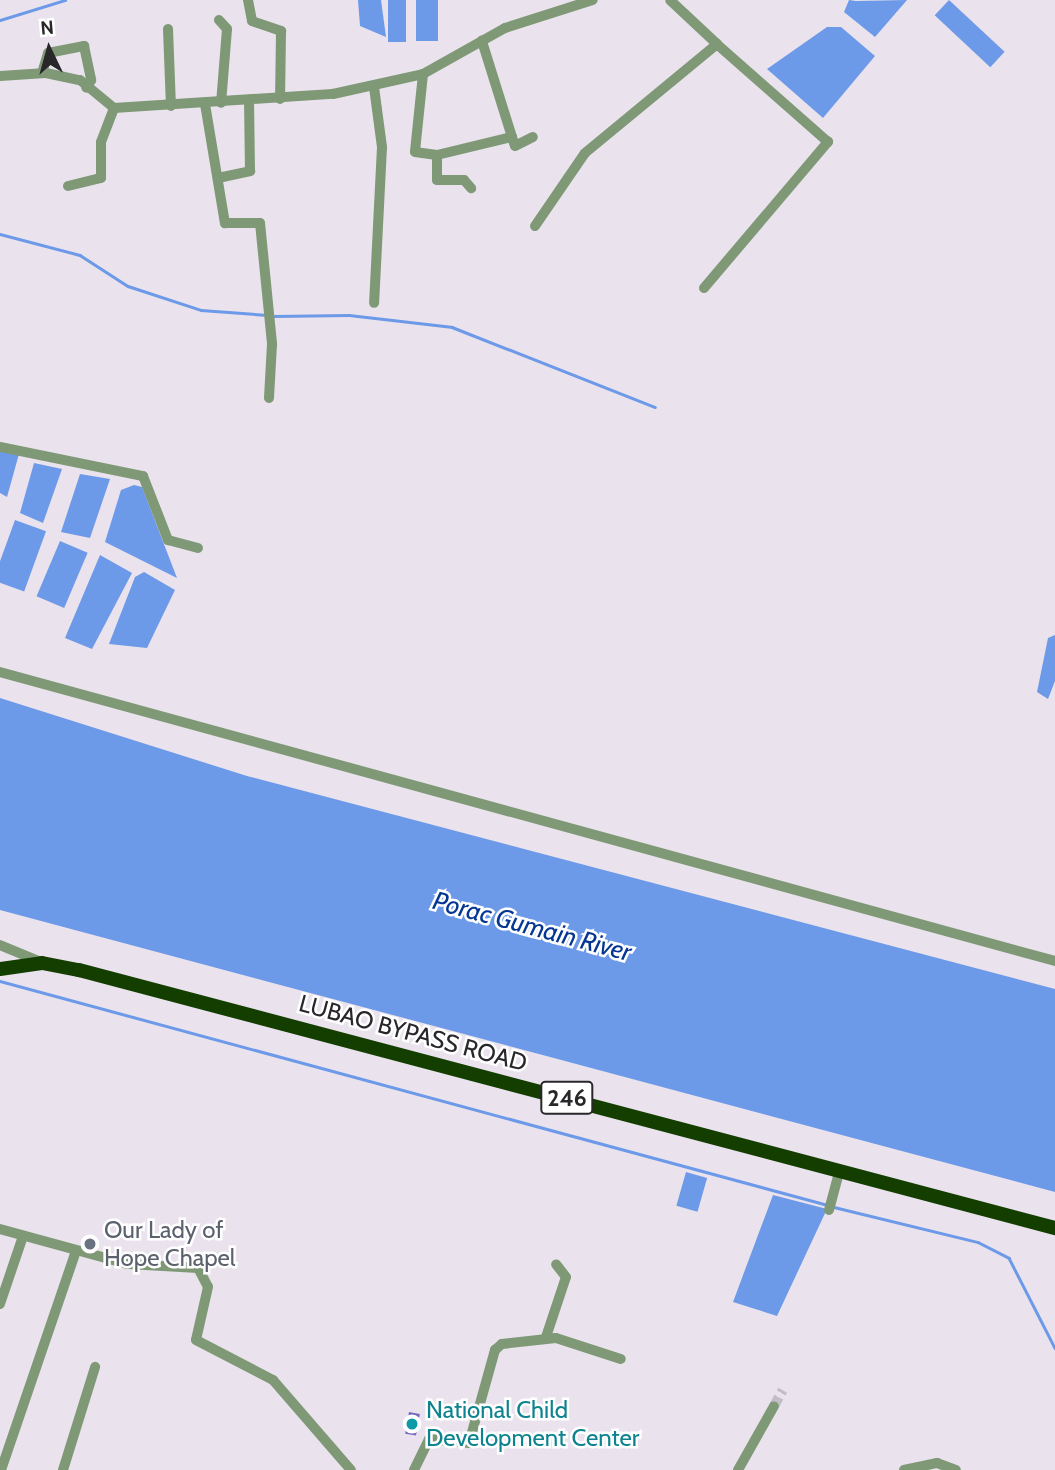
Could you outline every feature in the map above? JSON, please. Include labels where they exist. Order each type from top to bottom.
[{"type":"highway","name":"LUBAO BYPASS ROAD","points":[[0,969],[42,963],[380,1046],[839,1172],[1055,1228]]},
{"type":"street","points":[[248,0],[252,21],[281,31],[280,99]]},
{"type":"street","points":[[0,76],[42,73],[80,80],[86,88],[114,108],[280,99],[374,87],[423,74],[482,41],[593,0]]},
{"type":"street","points":[[670,0],[828,142],[704,288]]},
{"type":"street","points":[[219,20],[228,29],[221,103]]},
{"type":"street","points":[[169,29],[171,106]]},
{"type":"street","points":[[482,41],[515,146],[533,137]]},
{"type":"street","points":[[535,226],[585,153],[717,44]]},
{"type":"street","points":[[42,73],[48,53],[84,46],[92,80],[86,88]]},
{"type":"street","points":[[423,74],[414,148],[437,155],[512,136]]},
{"type":"street","points":[[374,87],[382,148],[374,303]]},
{"type":"street","points":[[218,178],[250,171],[249,101]]},
{"type":"street","points":[[205,104],[225,223],[260,223],[269,316],[269,398]]},
{"type":"street","points":[[68,186],[101,178],[101,142],[114,108]]},
{"type":"street","points":[[437,155],[437,180],[464,180],[471,188]]},
{"type":"street","points":[[0,447],[143,476],[168,540],[198,548]]},
{"type":"street","points":[[0,672],[1055,961]]},
{"type":"street","points":[[0,945],[42,963]]},
{"type":"street","points":[[830,1207],[839,1172]]},
{"type":"street","points":[[0,1229],[128,1264],[198,1268],[208,1287],[196,1340],[272,1380],[352,1470]]},
{"type":"street","points":[[0,1304],[23,1236]]},
{"type":"street","points":[[1,1470],[76,1251]]},
{"type":"street","points":[[546,1337],[566,1277],[556,1264]]},
{"type":"street","points":[[414,1470],[429,1439],[469,1443],[498,1346],[546,1337],[621,1359]]},
{"type":"street","points":[[63,1470],[94,1367]]},
{"type":"street","points":[[738,1470],[774,1406]]},
{"type":"street","points":[[904,1470],[937,1462],[956,1470]]},
{"type":"water","points":[[358,0],[381,0],[386,37],[360,26]]},
{"type":"water","points":[[388,0],[406,0],[406,42],[388,42]]},
{"type":"water","points":[[416,0],[438,0],[438,41],[416,41]]},
{"type":"water","points":[[849,0],[907,0],[875,37],[844,12]]},
{"type":"water","points":[[949,0],[1005,52],[990,67],[935,15]]},
{"type":"water","points":[[827,27],[841,27],[875,56],[823,118],[767,69]]},
{"type":"water","points":[[0,451],[19,454],[7,497],[0,493]]},
{"type":"water","points":[[34,463],[62,469],[43,523],[20,513]]},
{"type":"water","points":[[80,474],[110,479],[90,538],[61,532]]},
{"type":"water","points":[[134,485],[142,487],[177,578],[105,542],[121,490]]},
{"type":"water","points":[[15,520],[46,531],[24,591],[0,583],[0,561]]},
{"type":"water","points":[[60,541],[88,553],[64,608],[37,596]]},
{"type":"water","points":[[100,555],[132,573],[92,649],[65,638]]},
{"type":"water","points":[[144,572],[175,590],[147,648],[109,644],[135,577]]},
{"type":"water","points":[[1055,635],[1055,681],[1048,699],[1037,692],[1048,638]]},
{"type":"water","name":"Porac Gumain River","points":[[0,698],[247,776],[1055,989],[1055,1192],[0,910]]},
{"type":"water","points":[[686,1172],[707,1178],[698,1212],[676,1206]]},
{"type":"water","points":[[773,1195],[827,1209],[777,1316],[733,1302]]},
{"type":"building","name":"National Child Development Center","points":[[409,1412],[420,1414],[416,1436],[405,1434]]},
{"type":"waterway","points":[[0,20],[65,0]]},
{"type":"waterway","points":[[0,234],[80,255],[128,286],[201,310],[267,315]]},
{"type":"waterway","points":[[273,316],[349,315],[452,327],[655,407]]},
{"type":"waterway","points":[[0,981],[828,1205]]},
{"type":"waterway","points":[[834,1207],[978,1242],[1009,1258],[1055,1348]]},
{"type":"tunnel","points":[[774,1406],[783,1390]]},
{"type":"place","name":"Our Lady of Hope Chapel","points":[[90,1244]]},
{"type":"place","name":"National Child Development Center","points":[[412,1424]]}]
